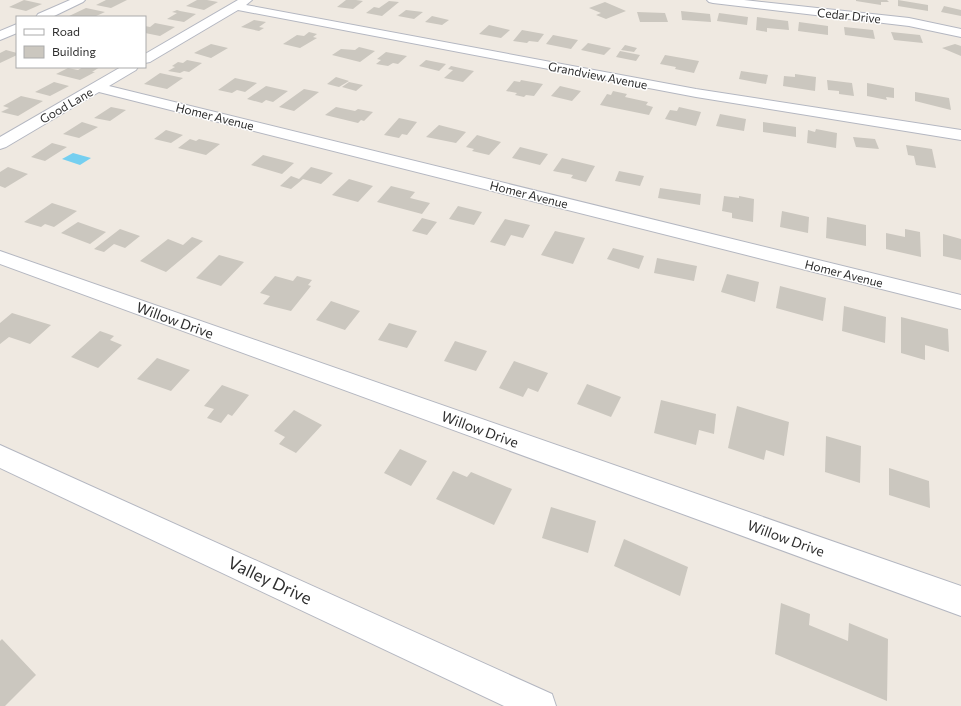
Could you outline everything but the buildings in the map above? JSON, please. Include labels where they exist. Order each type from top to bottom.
[{"type":"street","points":[[44,16],[79,0]]},
{"type":"street","name":"Cedar Drive","points":[[713,0],[909,22],[961,33]]},
{"type":"street","points":[[146,58],[241,3]]},
{"type":"street","name":"Grandview Avenue","points":[[241,3],[696,93],[961,135]]},
{"type":"street","points":[[0,36],[16,28]]},
{"type":"street","name":"Good Lane","points":[[0,144],[129,68]]},
{"type":"street","name":"Homer Avenue","points":[[97,87],[961,302]]},
{"type":"street","name":"Willow Drive","points":[[0,257],[961,601]]},
{"type":"street","name":"Valley Drive","points":[[0,456],[540,706]]},
{"type":"water","points":[[73,153],[91,158],[80,165],[62,159]]}]
